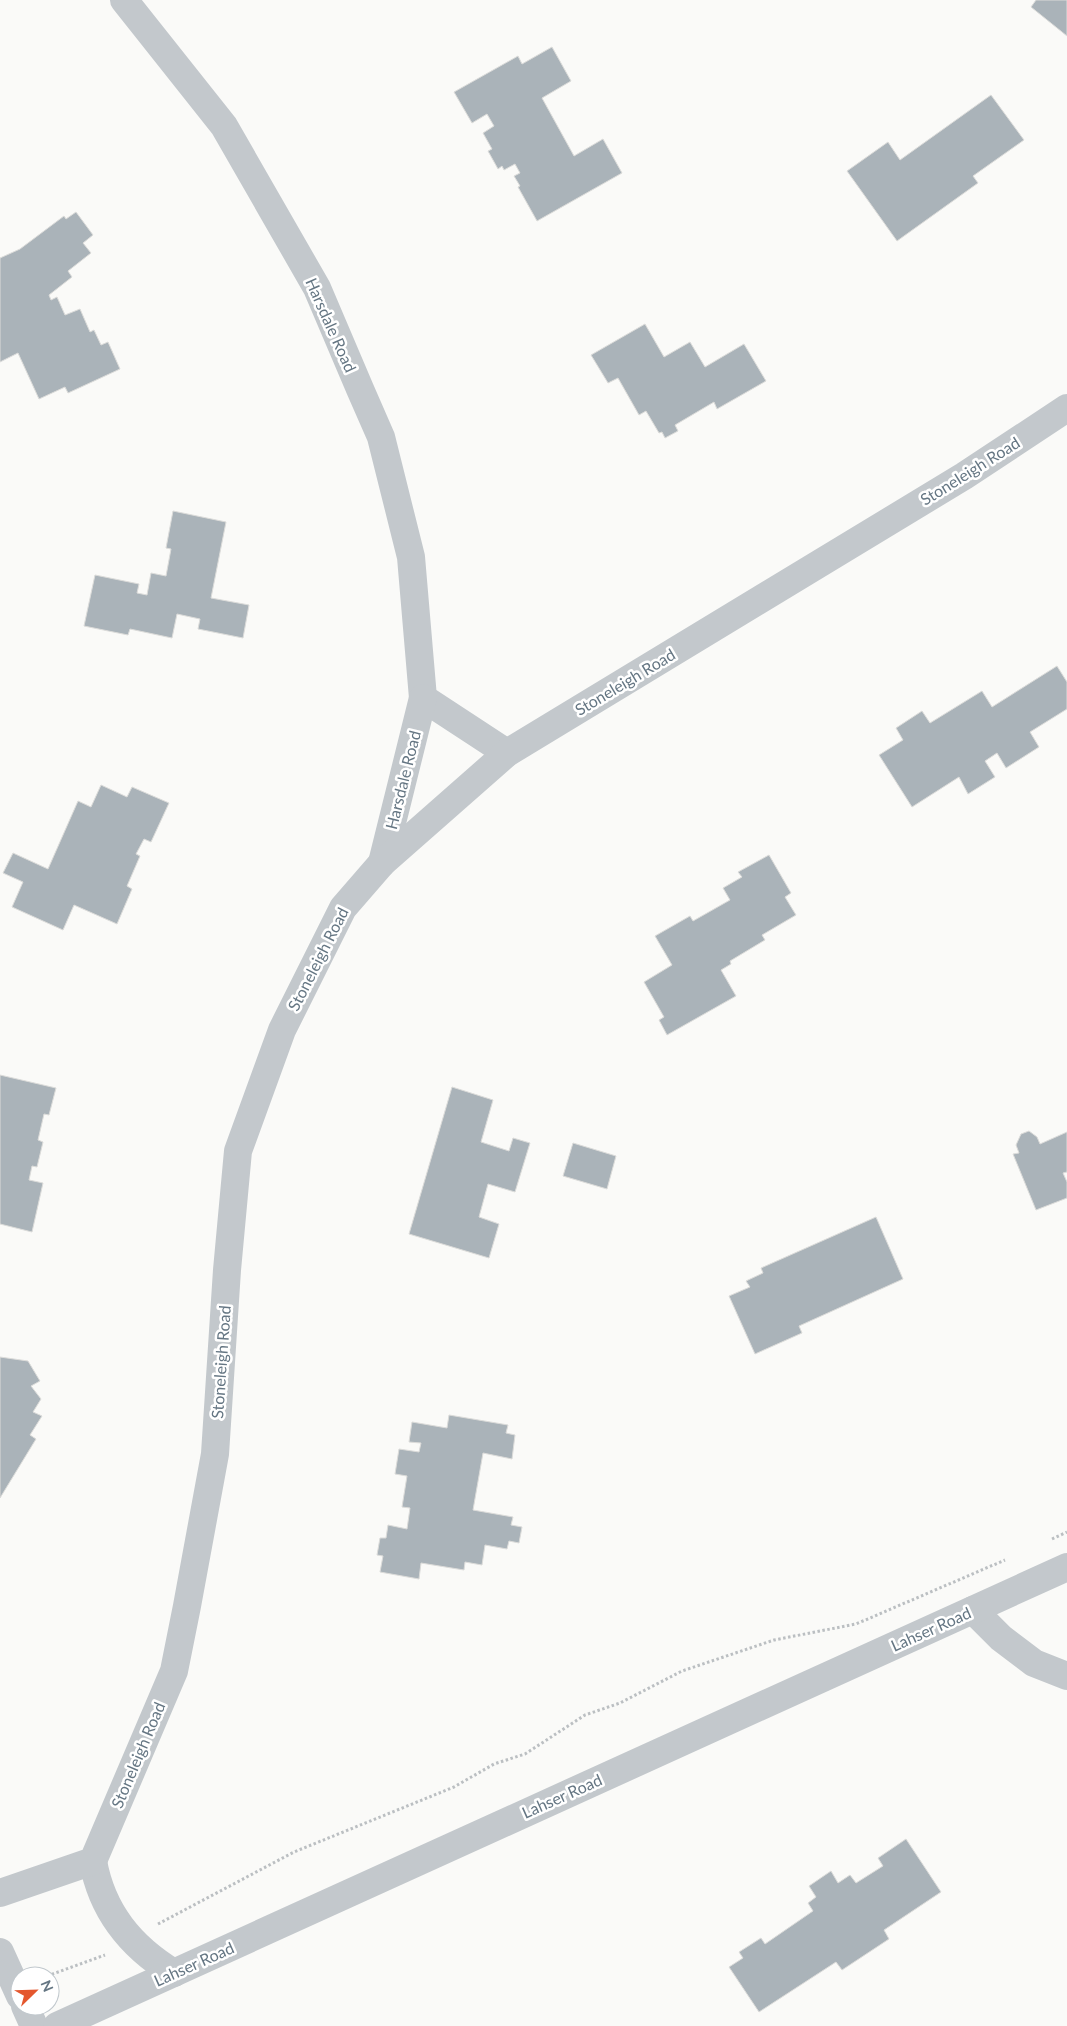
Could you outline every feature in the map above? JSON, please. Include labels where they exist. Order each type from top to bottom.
[{"type":"street","name":"Harsdale Road","points":[[124,0],[224,126],[317,288],[380,437],[412,557],[424,698],[382,863]]},
{"type":"street","name":"Stoneleigh Road","points":[[93,1861],[174,1671],[182,1634],[216,1454],[227,1270],[238,1151],[282,1030],[343,908],[382,863],[507,753],[964,476],[1067,408]]},
{"type":"street","points":[[424,698],[507,753]]},
{"type":"street","name":"Lahser Road","points":[[57,2026],[1067,1567]]},
{"type":"street","points":[[973,1610],[1001,1638],[1034,1662],[1067,1676]]},
{"type":"street","points":[[0,1893],[93,1861],[103,1900],[130,1940],[153,1960],[174,1973]]},
{"type":"street","points":[[0,1952],[10,1974]]},
{"type":"path","points":[[1049,1540],[1067,1532]]},
{"type":"path","points":[[163,1922],[294,1852],[454,1787],[494,1764],[525,1754],[585,1715],[620,1703],[682,1671],[774,1640],[856,1624],[1006,1559]]},
{"type":"path","points":[[60,1971],[106,1954]]},
{"type":"building","points":[[1036,0],[1067,0],[1067,36],[1031,7]]},
{"type":"building","points":[[552,47],[571,81],[542,98],[574,156],[603,139],[622,173],[537,221],[518,187],[520,186],[514,176],[520,173],[515,164],[504,170],[502,166],[498,169],[488,151],[492,149],[483,133],[494,126],[487,114],[472,123],[454,92],[518,56],[522,64]]},
{"type":"building","points":[[991,95],[1024,140],[973,176],[978,183],[897,241],[847,171],[888,142],[900,160]]},
{"type":"building","points":[[76,212],[93,235],[83,243],[91,253],[68,271],[72,277],[49,295],[51,300],[57,297],[65,315],[80,309],[90,332],[94,330],[101,345],[108,342],[120,369],[68,393],[65,387],[39,399],[18,353],[0,362],[0,258],[20,249],[64,216],[66,219]]},
{"type":"building","points":[[645,324],[664,357],[690,342],[705,367],[744,344],[766,381],[717,409],[714,402],[675,425],[678,431],[665,438],[662,432],[659,433],[646,411],[639,415],[618,378],[608,383],[591,355]]},
{"type":"building","points":[[173,511],[226,522],[211,598],[249,605],[243,638],[198,629],[200,619],[177,614],[172,638],[130,629],[128,635],[84,626],[95,575],[139,584],[137,593],[147,595],[151,573],[166,576],[171,549],[166,548]]},
{"type":"building","points":[[1057,666],[1067,682],[1067,709],[1030,732],[1039,747],[1006,768],[997,753],[985,761],[995,777],[968,794],[959,777],[912,807],[879,755],[903,740],[896,728],[922,711],[930,723],[982,691],[992,707]]},
{"type":"building","points":[[101,785],[127,797],[132,787],[169,803],[151,842],[144,839],[136,854],[140,856],[127,886],[132,889],[117,924],[74,905],[63,930],[12,907],[23,882],[3,873],[13,853],[48,869],[78,801],[91,807]]},
{"type":"building","points":[[769,855],[791,893],[785,897],[796,915],[762,935],[765,940],[730,961],[731,964],[721,970],[736,996],[667,1035],[659,1020],[664,1017],[644,982],[672,965],[655,936],[690,916],[693,921],[730,900],[723,888],[742,877],[738,872]]},
{"type":"building","points":[[0,1075],[56,1088],[49,1115],[44,1114],[38,1140],[43,1142],[37,1167],[32,1166],[29,1180],[43,1183],[32,1232],[0,1224]]},
{"type":"building","points":[[452,1087],[493,1100],[481,1142],[509,1151],[513,1138],[530,1143],[515,1192],[488,1184],[479,1217],[499,1224],[489,1258],[409,1234]]},
{"type":"building","points":[[1029,1131],[1037,1137],[1040,1144],[1067,1132],[1067,1172],[1063,1173],[1067,1182],[1067,1198],[1036,1210],[1013,1154],[1019,1153],[1016,1145],[1021,1134]]},
{"type":"building","points":[[573,1143],[616,1156],[607,1189],[563,1176]]},
{"type":"building","points":[[876,1217],[903,1279],[799,1326],[802,1333],[755,1354],[729,1296],[750,1287],[746,1281],[763,1273],[761,1268]]},
{"type":"building","points":[[0,1357],[28,1361],[40,1381],[31,1386],[41,1399],[33,1412],[42,1416],[30,1435],[36,1439],[0,1498]]},
{"type":"building","points":[[449,1415],[508,1425],[506,1433],[515,1435],[512,1459],[483,1453],[473,1510],[513,1517],[511,1525],[522,1527],[519,1543],[509,1541],[507,1549],[485,1545],[482,1565],[465,1562],[464,1570],[421,1563],[419,1579],[380,1572],[383,1556],[377,1555],[380,1538],[386,1538],[388,1525],[407,1529],[410,1508],[402,1507],[407,1476],[395,1474],[399,1449],[419,1452],[421,1443],[409,1442],[412,1422],[447,1428]]},
{"type":"building","points":[[906,1839],[941,1892],[884,1930],[889,1939],[842,1970],[836,1962],[759,2012],[729,1967],[743,1958],[739,1952],[761,1938],[765,1944],[813,1911],[808,1903],[816,1897],[809,1886],[831,1871],[838,1883],[850,1875],[856,1883],[883,1866],[878,1858]]}]
